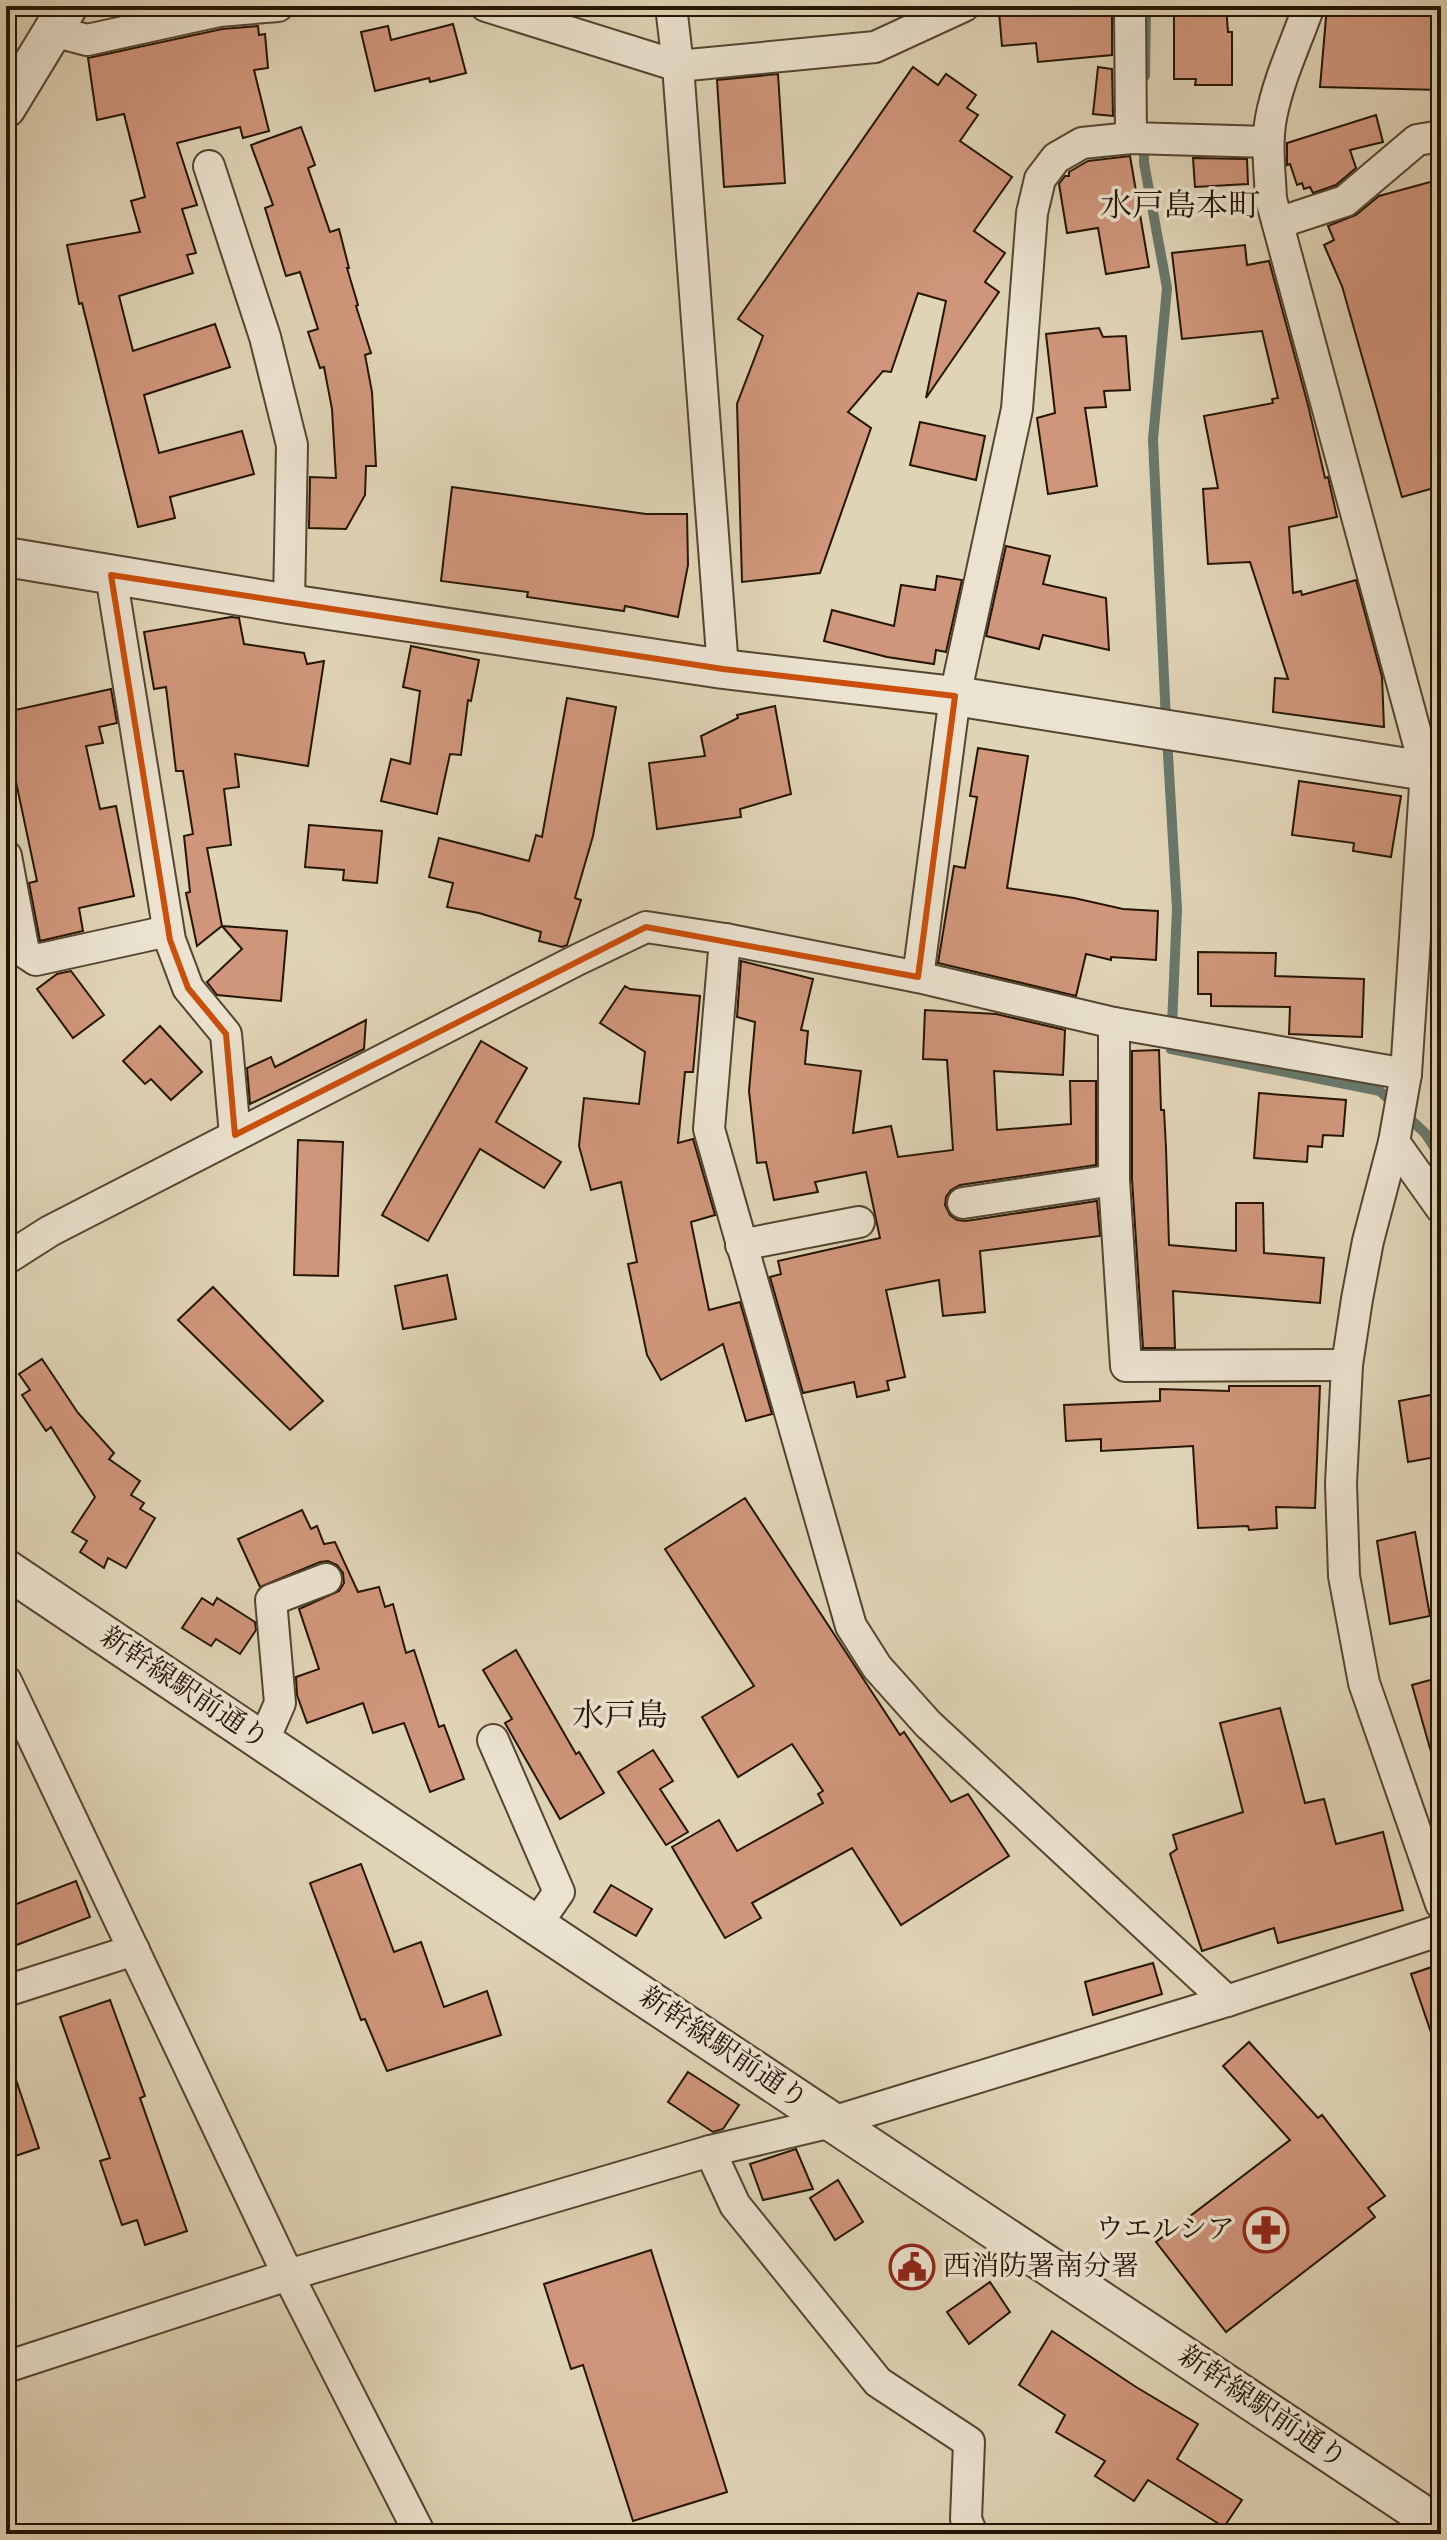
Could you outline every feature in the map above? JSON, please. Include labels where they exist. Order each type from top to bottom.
[{"type":"street","points":[[8,98],[60,19],[87,40],[219,11],[278,6]]},
{"type":"street","points":[[486,6],[678,66],[875,47],[964,6]]},
{"type":"street","points":[[671,6],[723,669]]},
{"type":"street","points":[[1130,6],[1131,138]]},
{"type":"street","points":[[1309,6],[1271,118],[1268,142],[1271,199],[1436,768],[1406,1074],[1395,1136],[1368,1241],[1347,1365],[1341,1483],[1344,1576],[1364,1683],[1441,1904]]},
{"type":"street","points":[[1278,223],[1345,201],[1417,140],[1441,136]]},
{"type":"street","points":[[918,977],[955,696],[1017,409],[1032,213],[1040,179],[1056,158],[1082,143],[1131,138],[1268,142]]},
{"type":"street","points":[[209,166],[265,337],[292,445],[289,604]]},
{"type":"street","points":[[6,557],[289,604],[723,669],[955,696],[1436,768]]},
{"type":"street","points":[[111,575],[168,931],[188,988],[226,1034],[235,1135]]},
{"type":"street","points":[[6,856],[24,952],[36,960],[168,931]]},
{"type":"street","points":[[6,1259],[50,1231],[235,1135],[646,927],[725,939],[918,977],[1114,1023],[1406,1074]]},
{"type":"street","points":[[725,939],[709,1129],[851,1626],[877,1667],[928,1724],[1227,2001]]},
{"type":"street","points":[[1114,1023],[1114,1180],[1126,1366],[1347,1365]]},
{"type":"street","points":[[1395,1136],[1441,1208]]},
{"type":"street","points":[[963,1203],[1114,1180]]},
{"type":"street","points":[[741,1245],[859,1222]]},
{"type":"street","name":"新幹線駅前通り","points":[[6,1569],[1441,2527]]},
{"type":"street","points":[[263,1742],[280,1703],[271,1600],[326,1579]]},
{"type":"street","points":[[6,1681],[288,2275],[420,2534]]},
{"type":"street","points":[[493,1740],[559,1892],[536,1925]]},
{"type":"street","points":[[6,2367],[288,2275],[710,2151],[832,2122],[1227,2001],[1441,1930]]},
{"type":"street","points":[[6,1991],[134,1950]]},
{"type":"street","points":[[710,2151],[735,2205],[878,2382],[969,2442],[966,2519],[972,2534]]},
{"type":"highlighted area","points":[[111,575],[723,669],[955,696],[918,977],[646,927],[235,1135],[226,1034],[188,988],[170,940]]},
{"type":"building","points":[[1061,6],[1112,6],[1112,55],[1038,62],[1036,43],[1002,46],[999,12]]},
{"type":"building","points":[[1174,6],[1226,6],[1228,32],[1232,32],[1232,85],[1195,85],[1196,79],[1174,79]]},
{"type":"building","points":[[1327,6],[1441,6],[1441,90],[1320,87]]},
{"type":"building","points":[[453,24],[466,73],[375,91],[361,32],[388,26],[391,40]]},
{"type":"building","points":[[258,26],[259,35],[265,34],[268,68],[254,70],[269,131],[243,138],[240,127],[177,143],[197,205],[182,209],[196,253],[187,255],[193,273],[119,296],[133,351],[215,324],[230,367],[144,395],[159,453],[242,431],[254,474],[170,497],[175,518],[138,527],[82,303],[79,304],[67,245],[140,232],[131,201],[145,197],[124,114],[97,120],[88,58],[222,29]]},
{"type":"building","points":[[913,67],[938,85],[946,74],[976,95],[967,108],[978,115],[960,141],[1012,177],[974,231],[1005,253],[985,282],[999,292],[926,398],[946,301],[918,293],[891,372],[883,371],[848,412],[871,428],[820,573],[742,582],[737,404],[763,336],[738,319]]},
{"type":"building","points":[[1098,67],[1112,69],[1113,116],[1093,114]]},
{"type":"building","points":[[778,74],[785,183],[724,187],[717,80]]},
{"type":"building","points":[[1376,115],[1383,142],[1350,150],[1356,168],[1336,185],[1313,193],[1310,187],[1304,189],[1302,183],[1297,185],[1290,164],[1287,165],[1287,143]]},
{"type":"building","points":[[301,127],[315,165],[308,168],[330,232],[339,229],[356,306],[371,353],[365,355],[372,392],[376,466],[366,466],[365,495],[346,529],[309,528],[310,477],[336,478],[332,409],[324,367],[320,368],[308,332],[318,329],[300,272],[286,276],[265,208],[273,205],[251,145]]},
{"type":"building","points":[[1130,156],[1149,267],[1106,274],[1098,228],[1067,233],[1059,184],[1065,176],[1069,176],[1069,172],[1088,161]]},
{"type":"building","points":[[1193,158],[1247,159],[1248,184],[1195,187]]},
{"type":"building","points":[[1441,179],[1441,486],[1402,497],[1342,286],[1324,245],[1334,240],[1328,226],[1356,215],[1379,196]]},
{"type":"building","points":[[1245,245],[1247,265],[1269,261],[1337,517],[1289,527],[1293,593],[1301,591],[1302,595],[1356,580],[1382,677],[1384,727],[1273,712],[1275,678],[1288,679],[1250,562],[1208,564],[1203,489],[1218,488],[1204,416],[1273,403],[1272,399],[1278,398],[1262,331],[1182,339],[1172,253]]},
{"type":"building","points":[[1099,328],[1103,337],[1126,336],[1130,390],[1104,391],[1106,407],[1085,408],[1097,486],[1048,494],[1037,418],[1055,413],[1046,334]]},
{"type":"building","points":[[920,422],[985,436],[976,480],[910,465]]},
{"type":"building","points":[[452,487],[646,514],[687,514],[688,565],[678,617],[625,606],[624,611],[527,597],[528,592],[441,581]]},
{"type":"building","points":[[1006,546],[1050,556],[1043,584],[1106,598],[1109,650],[1043,635],[1039,649],[986,636]]},
{"type":"building","points":[[937,576],[962,580],[946,652],[936,650],[934,664],[887,657],[824,641],[832,610],[894,626],[901,585],[935,590]]},
{"type":"building","points":[[231,617],[239,618],[244,644],[304,653],[307,664],[324,661],[308,766],[235,754],[239,787],[224,789],[231,845],[207,848],[222,926],[197,946],[186,893],[190,892],[184,836],[193,834],[183,771],[176,771],[166,687],[154,689],[144,632]]},
{"type":"building","points":[[411,646],[479,660],[471,701],[468,700],[461,755],[450,754],[437,814],[381,801],[391,759],[410,764],[420,691],[403,687]]},
{"type":"building","points":[[111,689],[117,723],[99,727],[103,743],[86,746],[100,809],[116,806],[134,896],[79,908],[83,931],[40,941],[29,883],[37,881],[16,782],[6,784],[6,712]]},
{"type":"building","points":[[567,698],[616,707],[593,836],[575,898],[581,900],[567,945],[562,947],[539,941],[541,932],[479,913],[447,907],[453,883],[429,877],[439,838],[529,861],[536,835],[542,837]]},
{"type":"building","points":[[775,706],[791,794],[740,809],[741,817],[657,829],[649,763],[705,756],[701,736],[738,718],[737,715]]},
{"type":"building","points":[[978,748],[1028,756],[1007,888],[1123,909],[1158,911],[1156,960],[1111,957],[1111,960],[1086,954],[1076,996],[938,963],[954,866],[965,868],[977,797],[970,796]]},
{"type":"building","points":[[1299,781],[1401,796],[1391,857],[1353,851],[1354,843],[1292,835]]},
{"type":"building","points":[[309,825],[382,831],[377,883],[343,880],[344,870],[305,867]]},
{"type":"building","points":[[222,926],[287,931],[281,1001],[217,995],[207,982],[242,949]]},
{"type":"building","points":[[1198,952],[1276,953],[1275,976],[1364,979],[1362,1037],[1289,1034],[1290,1007],[1211,1006],[1211,994],[1198,994]]},
{"type":"building","points":[[741,961],[813,979],[801,1030],[808,1031],[805,1064],[861,1071],[853,1133],[891,1126],[898,1157],[953,1150],[947,1060],[923,1059],[925,1010],[996,1014],[1065,1030],[1063,1075],[994,1071],[997,1130],[1071,1124],[1070,1081],[1096,1081],[1096,1165],[960,1185],[951,1190],[945,1205],[950,1215],[966,1221],[1097,1201],[1100,1236],[980,1251],[985,1312],[943,1316],[939,1280],[886,1290],[905,1377],[887,1381],[889,1390],[857,1397],[854,1382],[803,1393],[770,1277],[781,1274],[778,1261],[880,1238],[866,1172],[815,1182],[818,1192],[774,1200],[766,1162],[757,1163],[749,1091],[755,1022],[737,1017]]},
{"type":"building","points":[[71,971],[104,1015],[73,1038],[37,989],[57,974]]},
{"type":"building","points":[[625,986],[700,996],[693,1072],[685,1072],[678,1143],[693,1139],[715,1215],[691,1222],[709,1310],[740,1302],[772,1414],[746,1421],[723,1344],[661,1380],[647,1355],[628,1264],[637,1262],[621,1182],[591,1190],[579,1146],[584,1098],[639,1104],[645,1052],[600,1023]]},
{"type":"building","points":[[366,1020],[364,1049],[250,1104],[247,1068],[271,1057],[275,1067]]},
{"type":"building","points":[[160,1026],[202,1072],[171,1100],[151,1079],[145,1084],[123,1061]]},
{"type":"building","points":[[481,1041],[527,1068],[496,1122],[561,1162],[544,1188],[480,1149],[428,1241],[382,1215]]},
{"type":"building","points":[[1159,1050],[1169,1245],[1236,1251],[1236,1203],[1263,1203],[1264,1253],[1324,1258],[1320,1303],[1173,1291],[1175,1348],[1143,1348],[1132,1179],[1132,1051]]},
{"type":"building","points":[[1259,1093],[1346,1100],[1343,1136],[1323,1135],[1322,1147],[1308,1146],[1307,1162],[1254,1158]]},
{"type":"building","points":[[298,1140],[343,1142],[338,1276],[294,1275]]},
{"type":"building","points":[[447,1275],[456,1319],[403,1329],[395,1286]]},
{"type":"building","points":[[213,1287],[323,1401],[290,1430],[178,1320]]},
{"type":"building","points":[[42,1359],[78,1413],[114,1453],[109,1459],[140,1481],[131,1495],[144,1503],[140,1509],[155,1518],[126,1568],[108,1558],[104,1568],[80,1552],[87,1541],[72,1532],[95,1497],[51,1427],[46,1431],[22,1395],[30,1390],[19,1374]]},
{"type":"building","points":[[1229,1386],[1320,1386],[1315,1508],[1276,1507],[1277,1528],[1198,1528],[1193,1446],[1101,1451],[1101,1439],[1066,1441],[1064,1405],[1160,1401],[1160,1389],[1229,1391]]},
{"type":"building","points":[[1441,1393],[1441,1456],[1408,1462],[1399,1401]]},
{"type":"building","points":[[745,1498],[900,1735],[904,1732],[951,1802],[968,1794],[1009,1856],[901,1925],[852,1848],[752,1903],[761,1918],[725,1938],[672,1847],[719,1820],[737,1851],[823,1803],[818,1794],[823,1791],[792,1744],[738,1777],[702,1717],[754,1686],[665,1549]]},
{"type":"building","points":[[302,1510],[311,1529],[317,1526],[324,1544],[335,1542],[358,1592],[379,1587],[385,1607],[393,1604],[406,1653],[414,1650],[439,1727],[444,1725],[464,1779],[430,1792],[404,1723],[373,1733],[363,1703],[307,1723],[297,1695],[296,1677],[319,1669],[299,1609],[339,1591],[344,1583],[343,1573],[337,1565],[320,1562],[260,1587],[238,1539]]},
{"type":"building","points":[[1415,1532],[1430,1616],[1390,1624],[1377,1541]]},
{"type":"building","points":[[202,1598],[213,1605],[217,1598],[255,1622],[256,1630],[240,1654],[216,1639],[211,1646],[182,1628]]},
{"type":"building","points":[[516,1650],[576,1754],[579,1752],[604,1793],[560,1819],[505,1723],[512,1719],[483,1670]]},
{"type":"building","points":[[1441,1677],[1441,1758],[1433,1759],[1412,1685]]},
{"type":"building","points":[[1280,1708],[1305,1803],[1324,1799],[1336,1844],[1383,1832],[1403,1910],[1278,1943],[1274,1928],[1202,1951],[1170,1854],[1177,1849],[1173,1835],[1243,1812],[1220,1723]]},
{"type":"building","points":[[653,1750],[673,1781],[660,1789],[688,1832],[666,1845],[618,1772]]},
{"type":"building","points":[[361,1864],[394,1952],[421,1942],[444,2007],[487,1991],[501,2035],[387,2071],[365,2019],[361,2020],[310,1883]]},
{"type":"building","points":[[76,1881],[90,1917],[6,1949],[6,1908]]},
{"type":"building","points":[[611,1885],[652,1909],[636,1936],[594,1912]]},
{"type":"building","points":[[1153,1963],[1162,1994],[1093,2015],[1085,1982]]},
{"type":"building","points":[[1441,1964],[1441,2049],[1437,2050],[1411,1974]]},
{"type":"building","points":[[110,2000],[145,2096],[140,2098],[187,2231],[145,2245],[137,2220],[122,2225],[100,2161],[110,2158],[60,2017]]},
{"type":"building","name":"ウエルシア","points":[[1249,2042],[1318,2118],[1322,2115],[1385,2196],[1368,2208],[1375,2217],[1226,2332],[1156,2242],[1290,2140],[1223,2066]]},
{"type":"building","points":[[6,2065],[11,2065],[39,2148],[6,2159]]},
{"type":"building","points":[[688,2072],[739,2105],[723,2129],[713,2132],[668,2102]]},
{"type":"building","points":[[796,2149],[813,2189],[763,2200],[750,2164]]},
{"type":"building","points":[[838,2180],[863,2222],[835,2240],[810,2198]]},
{"type":"building","points":[[651,2250],[727,2492],[633,2521],[583,2365],[571,2369],[544,2284]]},
{"type":"building","points":[[990,2282],[1010,2312],[969,2344],[947,2312]]},
{"type":"building","points":[[1052,2331],[1198,2424],[1177,2459],[1242,2500],[1224,2527],[1148,2480],[1134,2501],[1095,2476],[1105,2461],[1056,2432],[1065,2415],[1019,2385]]},
{"type":"waterway","points":[[1145,76],[1146,6]]},
{"type":"waterway","points":[[1144,140],[1144,163],[1167,288],[1153,439],[1166,721]]},
{"type":"waterway","points":[[1167,737],[1177,909],[1171,1049],[1380,1091],[1425,1133],[1441,1158]]},
{"type":"place","name":"ウエルシア","points":[[1266,2230]]},
{"type":"place","name":"西消防署南分署","points":[[912,2267]]},
{"type":"district","name":"水戸島本町","points":[[1180,208]]},
{"type":"district","name":"水戸島","points":[[620,1718]]}]
